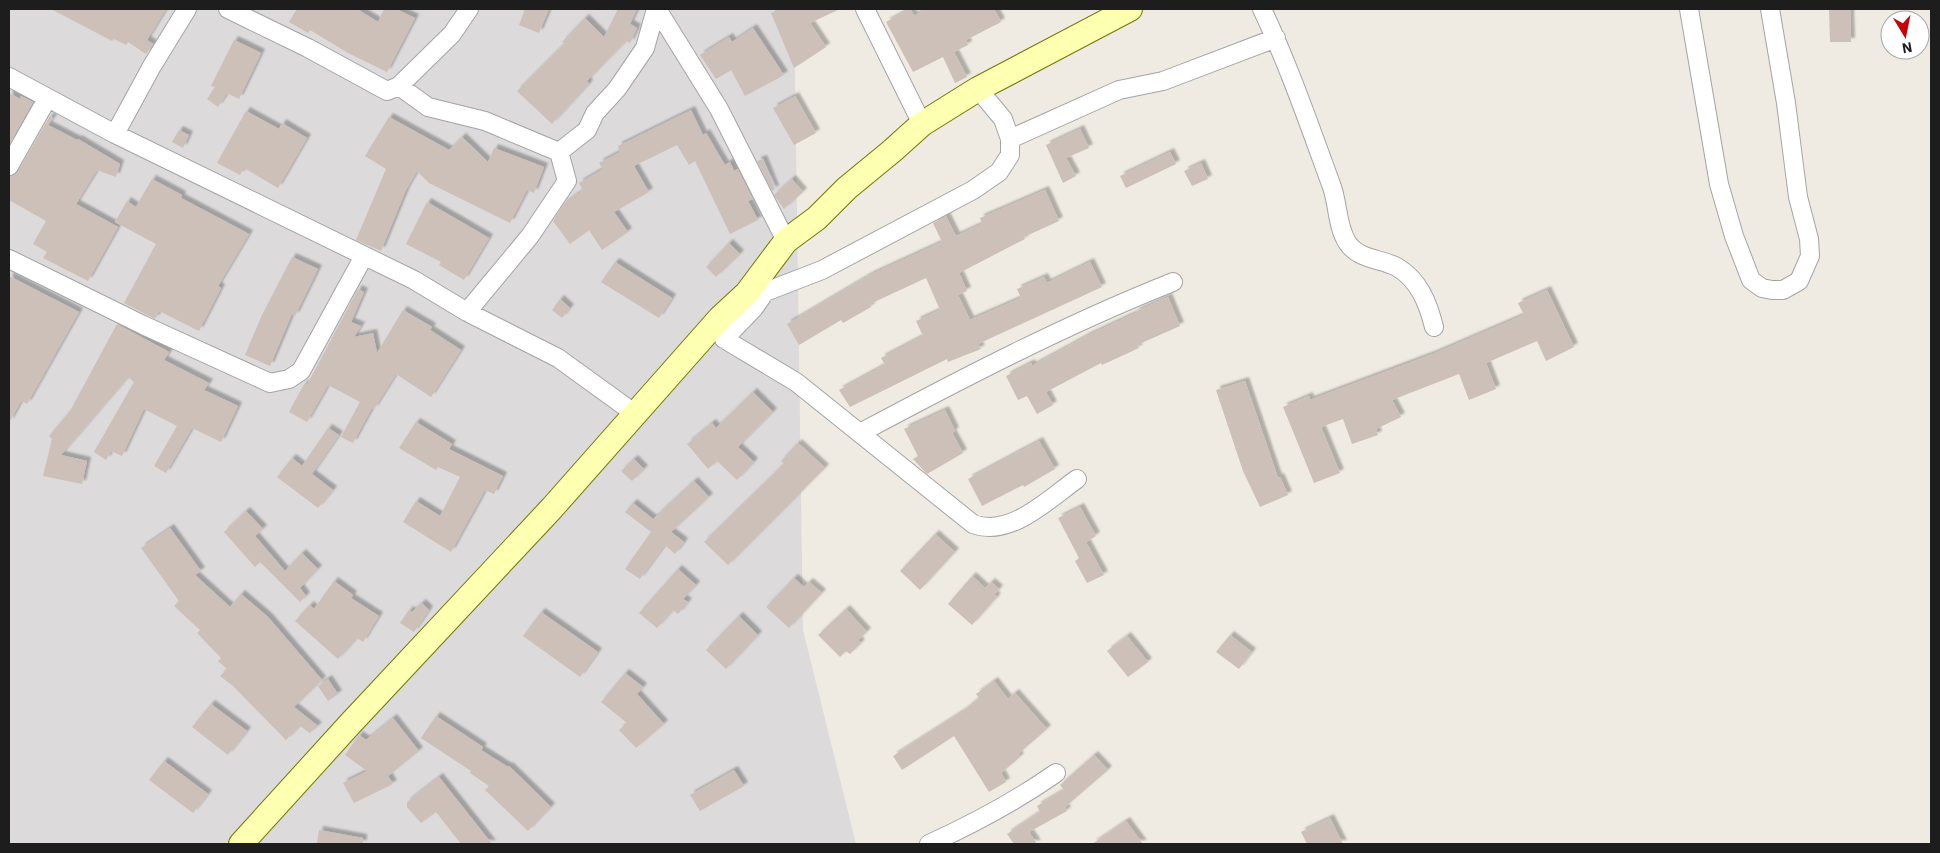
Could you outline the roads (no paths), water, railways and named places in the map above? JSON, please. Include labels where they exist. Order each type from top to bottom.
[{"type":"street","points":[[115,134],[152,66],[188,9]]},
{"type":"street","points":[[228,9],[308,48],[387,91],[400,86],[452,34],[469,9]]},
{"type":"street","points":[[559,152],[587,130],[595,114],[617,89],[645,48],[657,9]]},
{"type":"street","points":[[657,9],[719,109],[786,241]]},
{"type":"street","points":[[865,9],[922,124]]},
{"type":"street","points":[[722,328],[786,241],[816,218],[847,188],[922,124],[978,89],[1130,9]]},
{"type":"street","points":[[1262,9],[1276,38],[1312,130],[1334,192],[1347,242],[1357,253],[1396,267],[1417,284],[1429,309],[1434,327]]},
{"type":"street","points":[[1690,9],[1719,184],[1726,210],[1751,280],[1762,288],[1783,290],[1799,281],[1810,256],[1798,197],[1786,103],[1770,9]]},
{"type":"street","points":[[1010,139],[1118,90],[1163,81],[1276,38]]},
{"type":"street","points":[[9,76],[47,99],[115,134],[291,218],[414,280],[467,312],[558,358],[634,413]]},
{"type":"street","points":[[400,86],[428,107],[485,121],[559,152]]},
{"type":"street","points":[[242,844],[350,724],[552,508],[634,413],[722,328],[769,290],[822,270],[973,190],[999,172],[1010,155],[1010,139],[1003,119],[978,89]]},
{"type":"street","points":[[9,166],[47,99]]},
{"type":"street","points":[[467,312],[530,236],[567,181],[559,152]]},
{"type":"street","points":[[9,259],[144,325],[270,383],[289,379],[301,371],[314,351],[364,256]]},
{"type":"street","points":[[860,433],[996,360],[1109,308],[1174,282]]},
{"type":"street","points":[[722,328],[796,382],[973,524],[984,528],[1023,518],[1077,479]]},
{"type":"street","points":[[929,844],[967,827],[1036,787],[1056,773]]}]
